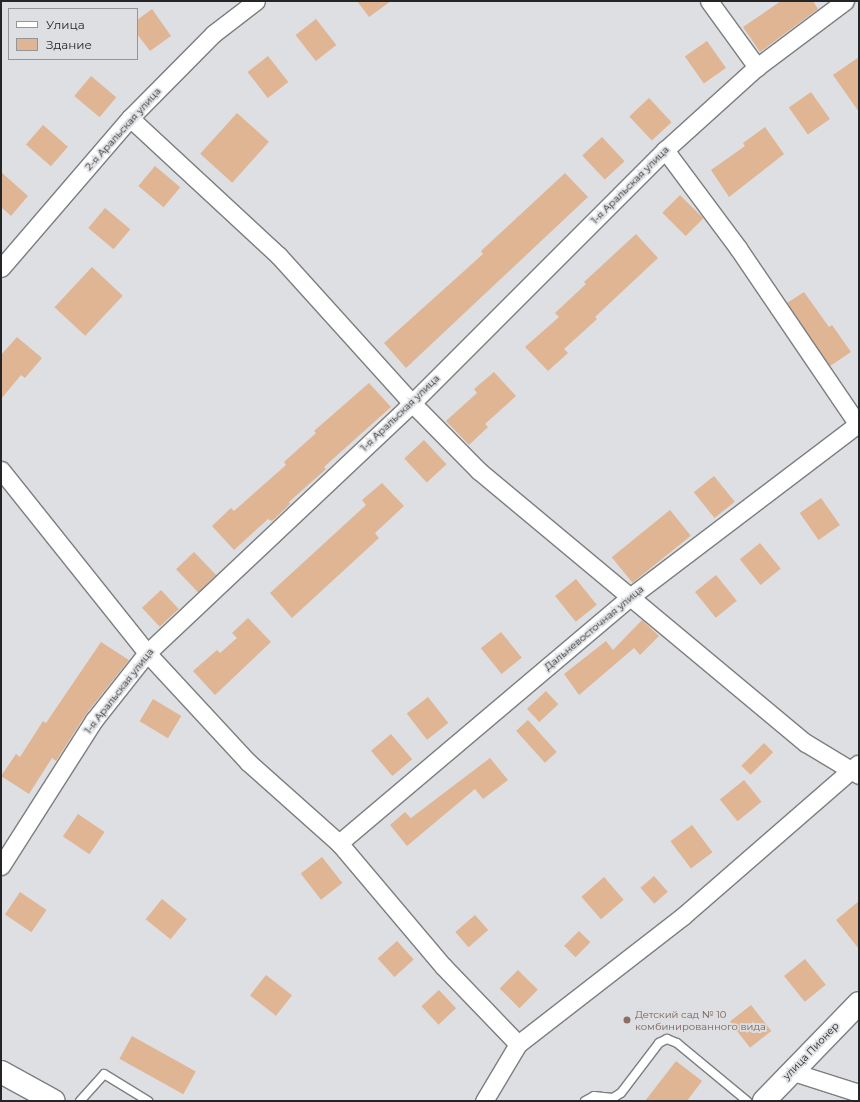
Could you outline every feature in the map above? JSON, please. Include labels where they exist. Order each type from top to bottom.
[{"type":"street","name":"2-я Аральская улица","points":[[1,268],[130,118],[213,34],[256,1]]},
{"type":"street","points":[[709,1],[757,66]]},
{"type":"street","name":"1-я Аральская улица","points":[[1,866],[94,720],[147,654],[412,403],[664,150],[757,66],[844,1]]},
{"type":"street","points":[[130,118],[279,256],[412,403],[479,471],[806,743],[856,769],[683,916],[518,1044],[484,1101]]},
{"type":"street","points":[[664,150],[738,248],[858,424]]},
{"type":"street","name":"Дальневосточная улица","points":[[339,843],[630,597],[858,424]]},
{"type":"street","points":[[1,470],[147,654],[248,762],[339,843],[443,966],[518,1044]]},
{"type":"street","name":"улица Пионер","points":[[764,1101],[790,1071],[859,1003]]},
{"type":"street","points":[[790,1071],[859,1093]]},
{"type":"street","points":[[1,1072],[54,1101]]},
{"type":"lane","points":[[585,1101],[594,1096],[613,1098],[621,1093],[659,1043],[667,1039],[677,1044],[747,1101]]},
{"type":"lane","points":[[80,1101],[104,1074],[148,1101]]},
{"type":"building","points":[[357,1],[391,1],[369,17]]},
{"type":"building","points":[[781,1],[813,1],[818,9],[760,52],[743,27]]},
{"type":"building","points":[[152,9],[171,36],[150,51],[138,35],[138,19]]},
{"type":"building","points":[[316,19],[336,45],[316,61],[296,35]]},
{"type":"building","points":[[707,41],[726,68],[704,84],[685,56]]},
{"type":"building","points":[[268,56],[288,82],[268,98],[248,72]]},
{"type":"building","points":[[859,57],[859,112],[833,75]]},
{"type":"building","points":[[91,76],[116,97],[100,117],[74,96]]},
{"type":"building","points":[[811,92],[830,119],[808,135],[789,107]]},
{"type":"building","points":[[649,98],[672,122],[652,141],[629,116]]},
{"type":"building","points":[[237,113],[269,142],[232,183],[200,154]]},
{"type":"building","points":[[43,125],[68,147],[51,166],[26,145]]},
{"type":"building","points":[[765,127],[784,154],[729,197],[711,170],[745,146],[743,143]]},
{"type":"building","points":[[602,137],[625,161],[605,180],[582,155]]},
{"type":"building","points":[[155,166],[180,187],[164,207],[138,186]]},
{"type":"building","points":[[1,172],[28,196],[11,216],[1,207]]},
{"type":"building","points":[[565,173],[588,197],[406,368],[384,343],[483,254],[481,251]]},
{"type":"building","points":[[680,195],[703,218],[686,236],[662,213]]},
{"type":"building","points":[[105,208],[130,229],[114,249],[88,228]]},
{"type":"building","points":[[636,234],[658,258],[595,317],[597,319],[564,349],[568,353],[548,371],[525,347],[559,317],[555,313],[586,284],[584,282]]},
{"type":"building","points":[[92,267],[123,296],[85,336],[54,307]]},
{"type":"building","points":[[804,292],[829,327],[832,325],[851,352],[830,366],[787,303]]},
{"type":"building","points":[[17,337],[42,358],[25,378],[21,375],[1,399],[1,355]]},
{"type":"building","points":[[494,372],[516,396],[485,424],[488,427],[469,445],[446,421],[477,393],[474,389]]},
{"type":"building","points":[[369,383],[391,407],[324,467],[326,469],[289,502],[290,504],[272,521],[268,519],[234,550],[212,526],[231,508],[234,511],[286,465],[284,462],[316,433],[314,431]]},
{"type":"building","points":[[424,440],[447,464],[427,483],[404,458]]},
{"type":"building","points":[[714,476],[735,502],[715,518],[694,492]]},
{"type":"building","points":[[382,483],[404,506],[375,533],[379,538],[292,618],[270,593],[366,505],[362,500]]},
{"type":"building","points":[[821,498],[840,525],[819,540],[800,513]]},
{"type":"building","points":[[670,510],[691,536],[632,583],[612,557]]},
{"type":"building","points":[[760,543],[781,569],[761,585],[740,559]]},
{"type":"building","points":[[194,552],[216,575],[198,592],[176,569]]},
{"type":"building","points":[[716,575],[737,601],[716,618],[695,592]]},
{"type":"building","points":[[576,579],[597,605],[576,622],[555,596]]},
{"type":"building","points":[[161,590],[179,609],[160,627],[142,608]]},
{"type":"building","points":[[248,618],[271,642],[215,695],[193,671],[217,650],[220,653],[237,638],[232,633]]},
{"type":"building","points":[[642,620],[659,636],[640,655],[634,648],[579,695],[564,674],[606,641],[613,650]]},
{"type":"building","points":[[501,632],[522,658],[502,674],[481,648]]},
{"type":"building","points":[[101,642],[129,660],[86,714],[56,761],[52,758],[29,794],[1,776],[16,754],[20,757],[43,721],[46,723]]},
{"type":"building","points":[[546,691],[558,704],[539,722],[527,709]]},
{"type":"building","points":[[428,697],[448,723],[427,740],[407,714]]},
{"type":"building","points":[[153,699],[181,716],[168,738],[140,721]]},
{"type":"building","points":[[528,720],[557,752],[545,763],[516,731]]},
{"type":"building","points":[[391,734],[412,759],[392,776],[371,751]]},
{"type":"building","points":[[764,743],[773,752],[751,775],[741,766]]},
{"type":"building","points":[[490,758],[508,780],[483,799],[475,789],[407,846],[390,825],[405,812],[411,818]]},
{"type":"building","points":[[744,780],[762,802],[738,821],[720,800]]},
{"type":"building","points":[[78,814],[105,832],[89,854],[63,836]]},
{"type":"building","points":[[692,825],[712,852],[691,868],[670,841]]},
{"type":"building","points":[[322,857],[342,883],[321,900],[301,874]]},
{"type":"building","points":[[654,876],[668,892],[654,904],[640,888]]},
{"type":"building","points":[[604,877],[624,900],[601,919],[581,897]]},
{"type":"building","points":[[20,892],[47,910],[31,932],[5,914]]},
{"type":"building","points":[[162,899],[187,919],[171,939],[146,919]]},
{"type":"building","points":[[859,901],[859,949],[836,920]]},
{"type":"building","points":[[475,915],[488,930],[468,947],[455,932]]},
{"type":"building","points":[[579,931],[590,942],[575,957],[564,946]]},
{"type":"building","points":[[397,941],[414,960],[394,977],[378,958]]},
{"type":"building","points":[[805,959],[826,985],[805,1002],[784,976]]},
{"type":"building","points":[[518,970],[538,990],[519,1008],[500,988]]},
{"type":"building","points":[[266,975],[292,995],[276,1016],[250,995]]},
{"type":"building","points":[[439,990],[456,1008],[438,1025],[421,1006]]},
{"type":"building","points":[[751,1005],[771,1031],[750,1048],[730,1022]]},
{"type":"building","points":[[132,1036],[196,1071],[183,1094],[119,1059]]},
{"type":"building","points":[[676,1061],[702,1081],[687,1101],[645,1101]]},
{"type":"place","name":"Детский сад № 10 комбинированного вида","points":[[627,1020]]}]
